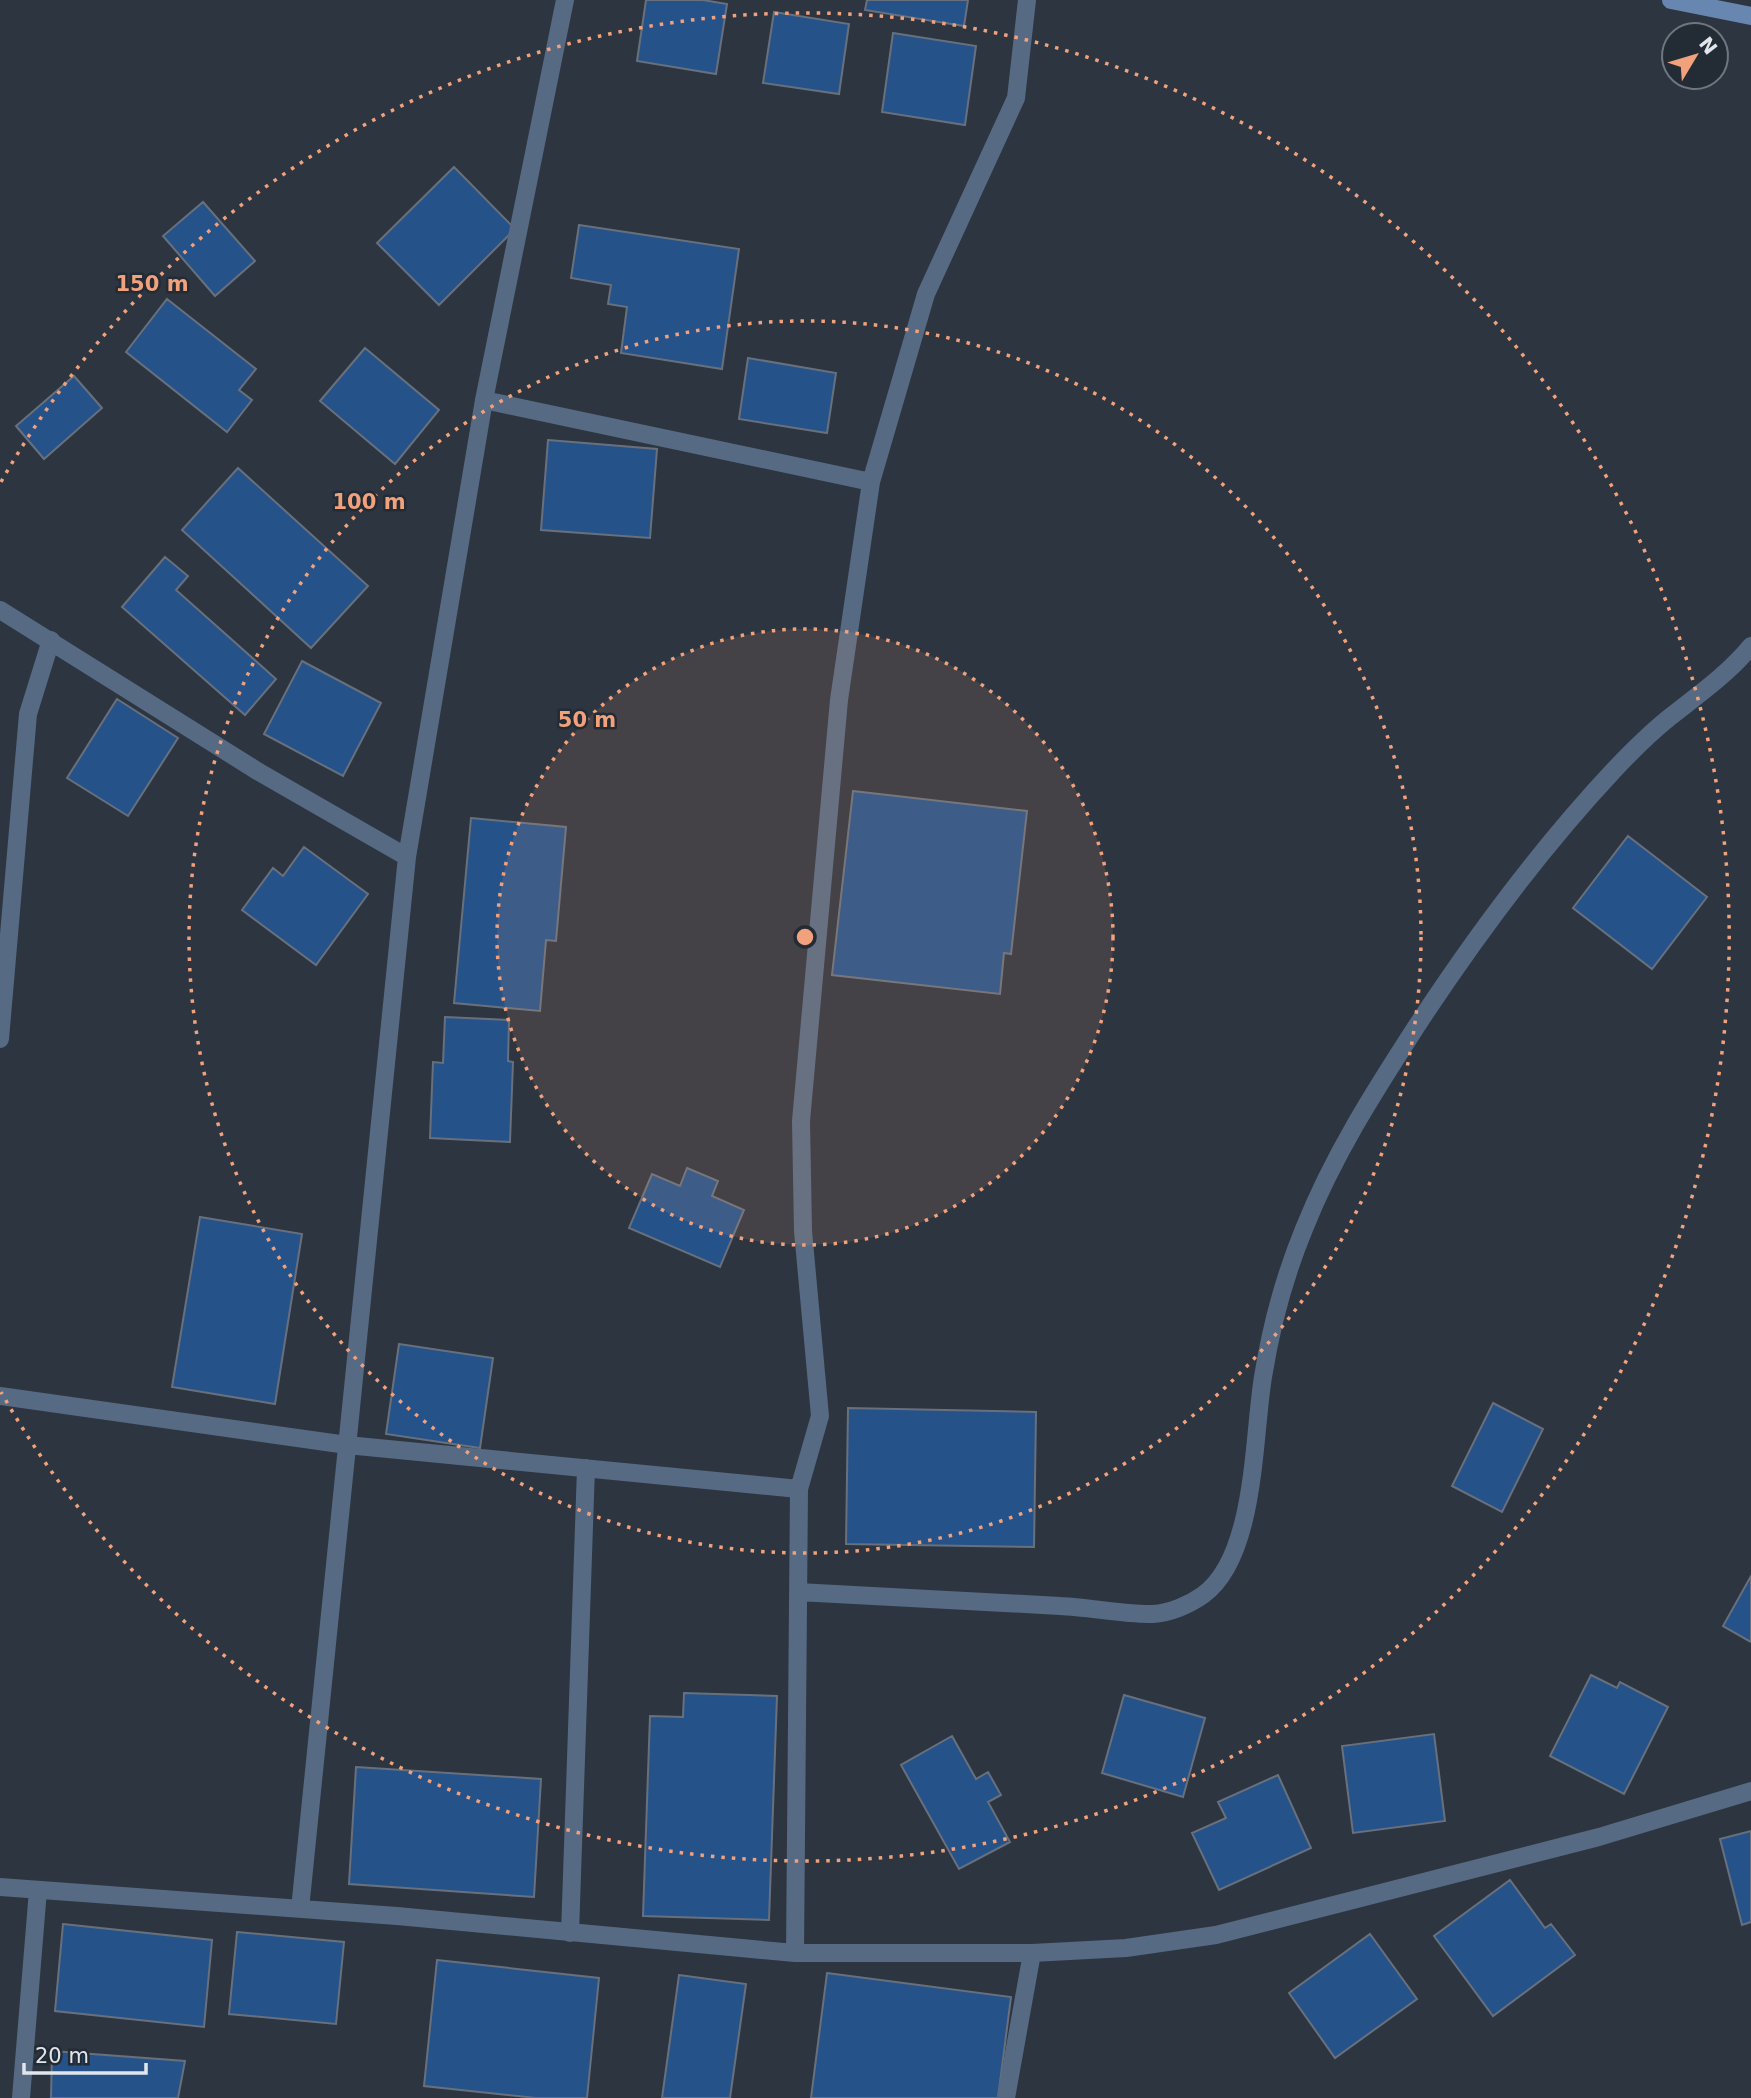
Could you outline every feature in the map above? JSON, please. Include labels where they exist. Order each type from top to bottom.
[{"type":"street","points":[[300,1909],[407,857],[484,400],[565,0]]},
{"type":"street","points":[[795,1953],[799,1489],[820,1416],[803,1231],[801,1121],[839,700],[871,482],[926,294],[1016,99],[1027,0]]},
{"type":"street","points":[[1671,0],[1751,16]]},
{"type":"street","points":[[484,400],[871,482]]},
{"type":"street","points":[[0,610],[259,772],[407,857]]},
{"type":"street","points":[[0,1039],[28,714],[51,640]]},
{"type":"street","points":[[798,1592],[1070,1606],[1154,1614],[1182,1607],[1205,1593],[1225,1572],[1238,1543],[1247,1506],[1263,1375],[1280,1301],[1303,1231],[1328,1173],[1364,1107],[1447,980],[1515,887],[1566,824],[1615,769],[1665,720],[1712,684],[1751,646]]},
{"type":"street","points":[[0,1396],[347,1445],[799,1489]]},
{"type":"street","points":[[570,1933],[586,1468]]},
{"type":"street","points":[[0,1887],[300,1909],[795,1953],[1032,1953],[1126,1948],[1216,1936],[1599,1837],[1751,1791]]},
{"type":"street","points":[[21,2098],[38,1890]]},
{"type":"street","points":[[1006,2098],[1032,1953]]},
{"type":"building","points":[[646,0],[703,0],[727,4],[716,74],[637,61]]},
{"type":"building","points":[[867,0],[968,0],[964,26],[865,10]]},
{"type":"building","points":[[774,12],[849,24],[839,94],[763,83]]},
{"type":"building","points":[[893,33],[976,46],[965,125],[882,112]]},
{"type":"building","points":[[454,167],[515,229],[439,305],[377,243]]},
{"type":"building","points":[[203,202],[255,261],[215,296],[163,236]]},
{"type":"building","points":[[579,225],[739,249],[722,369],[621,353],[627,307],[608,304],[611,285],[571,278]]},
{"type":"building","points":[[167,299],[256,369],[239,390],[252,400],[227,432],[126,352]]},
{"type":"building","points":[[365,348],[439,410],[395,464],[320,401]]},
{"type":"building","points":[[748,358],[836,373],[827,433],[739,419]]},
{"type":"building","points":[[74,376],[102,408],[44,459],[16,426]]},
{"type":"building","points":[[548,440],[657,449],[650,538],[541,530]]},
{"type":"building","points":[[238,468],[368,586],[311,648],[182,530]]},
{"type":"building","points":[[165,557],[188,576],[176,590],[276,679],[245,715],[122,607]]},
{"type":"building","points":[[302,661],[381,703],[343,776],[264,734]]},
{"type":"building","points":[[117,699],[178,738],[128,816],[67,778]]},
{"type":"building","points":[[853,791],[1027,811],[1011,954],[1004,953],[1000,994],[832,975]]},
{"type":"building","points":[[471,818],[566,827],[556,941],[546,940],[540,1011],[454,1003]]},
{"type":"building","points":[[1628,836],[1707,897],[1652,969],[1573,908]]},
{"type":"building","points":[[304,847],[368,894],[316,965],[242,910],[273,868],[283,876]]},
{"type":"building","points":[[445,1017],[509,1020],[508,1061],[513,1062],[510,1142],[430,1138],[433,1062],[443,1063]]},
{"type":"building","points":[[687,1168],[718,1181],[712,1196],[744,1210],[720,1267],[629,1228],[652,1174],[680,1186]]},
{"type":"building","points":[[200,1217],[302,1234],[275,1404],[172,1387]]},
{"type":"building","points":[[399,1344],[493,1358],[480,1448],[386,1434]]},
{"type":"building","points":[[1493,1403],[1543,1429],[1502,1512],[1452,1486]]},
{"type":"building","points":[[848,1408],[1036,1412],[1034,1547],[846,1544]]},
{"type":"building","points":[[1751,1576],[1751,1642],[1723,1626]]},
{"type":"building","points":[[1591,1675],[1617,1688],[1620,1682],[1668,1707],[1624,1794],[1550,1756]]},
{"type":"building","points":[[684,1693],[777,1696],[769,1920],[643,1916],[650,1716],[683,1717]]},
{"type":"building","points":[[1124,1695],[1205,1718],[1183,1797],[1102,1773]]},
{"type":"building","points":[[1434,1734],[1445,1821],[1353,1833],[1342,1746]]},
{"type":"building","points":[[952,1736],[976,1779],[988,1772],[1001,1795],[988,1802],[1010,1842],[959,1869],[901,1765]]},
{"type":"building","points":[[356,1767],[541,1779],[534,1897],[349,1884]]},
{"type":"building","points":[[1278,1775],[1311,1848],[1219,1890],[1192,1833],[1226,1818],[1218,1802]]},
{"type":"building","points":[[1751,1831],[1751,1922],[1742,1925],[1720,1839]]},
{"type":"building","points":[[1510,1880],[1545,1928],[1551,1924],[1575,1955],[1493,2016],[1434,1936]]},
{"type":"building","points":[[63,1924],[212,1940],[204,2027],[55,2011]]},
{"type":"building","points":[[237,1932],[344,1942],[336,2024],[229,2014]]},
{"type":"building","points":[[1370,1934],[1417,1999],[1335,2058],[1289,1993]]},
{"type":"building","points":[[437,1960],[599,1978],[587,2098],[536,2098],[424,2086]]},
{"type":"building","points":[[827,1973],[1011,1997],[998,2098],[811,2098]]},
{"type":"building","points":[[679,1975],[746,1984],[730,2098],[662,2098]]},
{"type":"building","points":[[52,2051],[185,2061],[178,2098],[51,2098]]}]
